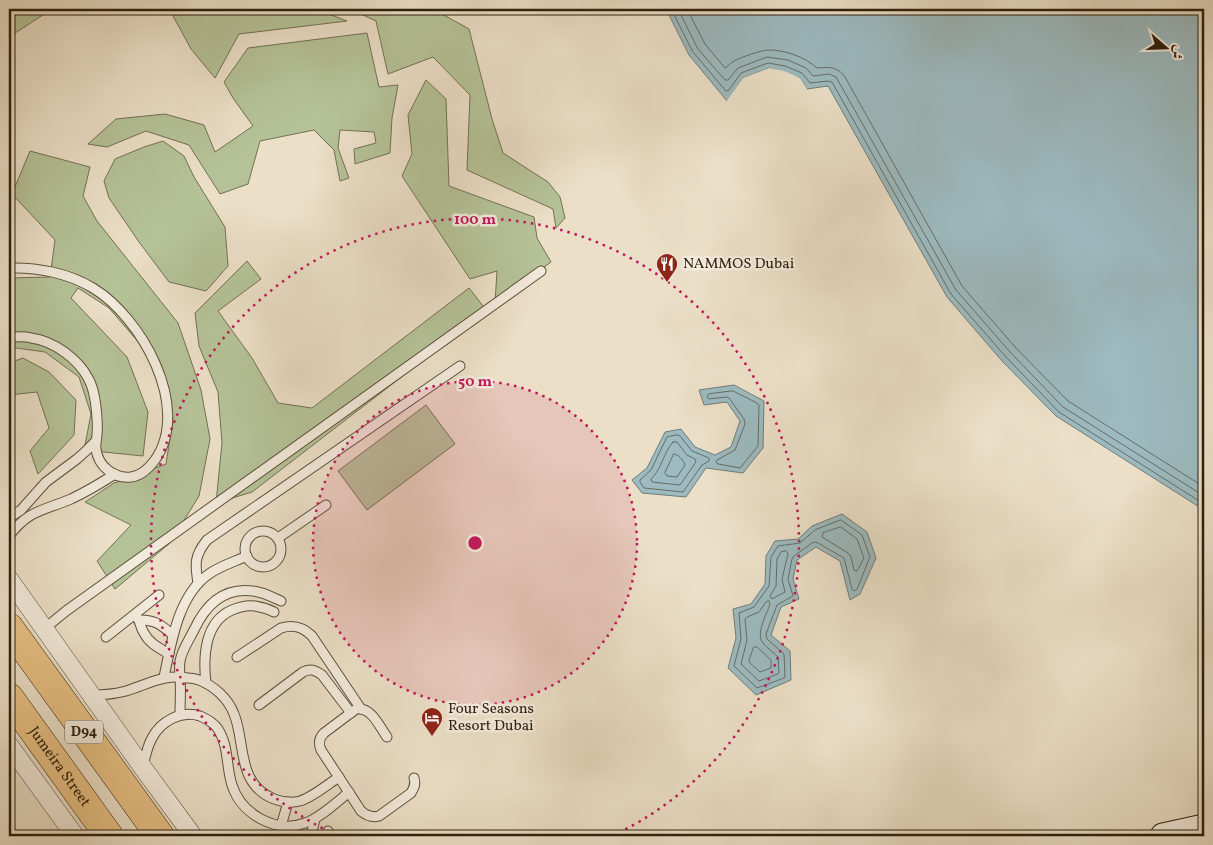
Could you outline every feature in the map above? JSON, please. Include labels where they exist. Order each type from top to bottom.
[{"type":"main road","name":"D94","points":[[9,627],[160,836]]},
{"type":"main road","name":"Jumeira Street","points":[[9,697],[109,836]]},
{"type":"street","points":[[9,580],[193,836]]},
{"type":"street","points":[[9,745],[75,836]]},
{"type":"street","points":[[1163,836],[1204,827]]},
{"type":"lane","points":[[9,268],[37,269],[75,279],[93,288],[114,304],[132,323],[147,345],[158,369],[168,410],[166,429],[159,454],[147,469],[130,477],[109,471],[100,461],[97,454],[98,422],[93,392],[89,379],[74,360],[55,346],[32,338],[9,337]]},
{"type":"lane","points":[[44,629],[74,605],[541,270]]},
{"type":"lane","points":[[198,583],[196,559],[200,549],[207,540],[460,366]]},
{"type":"lane","points":[[9,518],[21,510],[46,482],[77,459],[96,441]]},
{"type":"lane","points":[[9,536],[25,518],[37,511],[73,498],[115,474]]},
{"type":"lane","points":[[30,501],[37,511]]},
{"type":"lane","points":[[278,538],[326,505]]},
{"type":"lane","points":[[266,530],[278,538],[281,552],[278,559],[272,564],[265,567],[258,566],[247,556],[245,549],[251,535],[258,531],[266,530]]},
{"type":"lane","points":[[164,678],[173,635],[188,596],[208,574],[247,556]]},
{"type":"lane","points":[[180,715],[180,659],[203,612],[220,597],[230,592],[241,590],[258,592],[281,601]]},
{"type":"lane","points":[[106,637],[137,617],[159,595]]},
{"type":"lane","points":[[206,684],[204,671],[207,646],[214,625],[220,618],[236,608],[246,606],[260,607],[274,612]]},
{"type":"lane","points":[[137,617],[156,622],[173,635]]},
{"type":"lane","points":[[137,617],[142,631],[148,639],[155,646],[169,654]]},
{"type":"lane","points":[[237,657],[281,628],[294,626],[301,628],[312,636],[361,709]]},
{"type":"lane","points":[[258,705],[303,672],[313,670],[322,675],[351,713]]},
{"type":"lane","points":[[92,695],[124,691],[164,678],[180,676],[198,679],[213,687],[225,699],[234,714],[242,757],[249,777],[262,792],[271,798],[288,802],[300,801],[339,777]]},
{"type":"lane","points":[[387,737],[370,713],[366,710],[356,709],[324,733],[319,746],[362,811],[370,816],[379,816],[411,793],[414,788],[414,778]]},
{"type":"lane","points":[[143,768],[148,747],[160,727],[180,715],[194,714],[206,719],[217,728],[224,740],[232,787],[244,806],[262,820],[281,826],[295,826],[305,823],[315,819],[349,792]]},
{"type":"lane","points":[[285,836],[281,826],[288,802]]},
{"type":"lane","points":[[311,836],[315,819]]},
{"type":"green space","points":[[9,9],[52,9],[9,37]]},
{"type":"green space","points":[[178,9],[316,9],[347,21],[239,34],[215,78],[191,49],[172,14]]},
{"type":"green space","points":[[350,9],[433,9],[469,29],[492,119],[503,153],[548,182],[560,197],[565,218],[556,228],[553,209],[467,170],[470,95],[433,57],[388,74],[376,21]]},
{"type":"green space","points":[[367,33],[379,87],[398,85],[392,118],[390,153],[355,164],[354,149],[376,143],[374,132],[340,130],[338,148],[349,178],[340,181],[334,150],[314,130],[260,141],[248,184],[220,194],[189,145],[146,131],[107,147],[88,144],[116,119],[165,114],[204,125],[215,152],[253,126],[224,82],[248,48]]},
{"type":"green space","points":[[426,80],[446,99],[449,186],[534,217],[537,238],[551,262],[495,303],[497,271],[470,279],[402,176],[412,154],[408,115]]},
{"type":"green space","points":[[163,141],[184,156],[194,177],[225,227],[228,266],[206,291],[169,282],[109,198],[104,181],[115,159]]},
{"type":"green space","points":[[30,151],[90,167],[83,196],[97,221],[178,323],[201,390],[210,439],[199,496],[170,543],[115,589],[97,561],[131,525],[85,502],[114,483],[166,464],[173,418],[154,360],[109,308],[78,288],[71,298],[127,357],[148,412],[143,456],[84,450],[91,414],[79,377],[45,352],[9,347],[9,278],[50,277],[55,240],[12,194]]},
{"type":"green space","points":[[247,261],[261,279],[218,311],[252,358],[278,403],[312,408],[469,288],[487,311],[252,492],[216,503],[222,443],[218,392],[199,346],[195,313]]},
{"type":"green space","points":[[23,358],[49,372],[76,400],[74,435],[38,474],[30,451],[49,428],[37,392],[9,395],[9,363]]},
{"type":"green space","points":[[426,405],[455,444],[367,510],[338,471]]},
{"type":"water","points":[[666,9],[1204,9],[1204,510],[1056,416],[1002,361],[947,297],[828,86],[807,89],[800,78],[769,68],[743,78],[727,101],[689,55]]},
{"type":"water","points":[[734,385],[764,401],[763,448],[743,473],[706,468],[686,497],[642,493],[632,480],[647,468],[665,432],[681,429],[695,447],[715,455],[731,447],[740,421],[727,402],[704,405],[699,390]]},
{"type":"water","points":[[842,514],[867,532],[876,558],[860,594],[850,600],[840,561],[816,547],[797,560],[793,579],[799,599],[781,607],[771,635],[790,651],[791,680],[756,695],[728,668],[736,638],[733,609],[751,604],[765,584],[766,556],[775,541],[798,539],[812,526]]},
{"type":"pier","points":[[769,68],[784,71],[800,78],[807,89],[806,91],[798,80],[783,73],[769,71],[745,80],[729,102],[725,103],[743,78]]},
{"type":"place","name":"NAMMOS Dubai","points":[[667,283]]},
{"type":"place","name":"Four Seasons Resort Dubai","points":[[432,737]]}]
